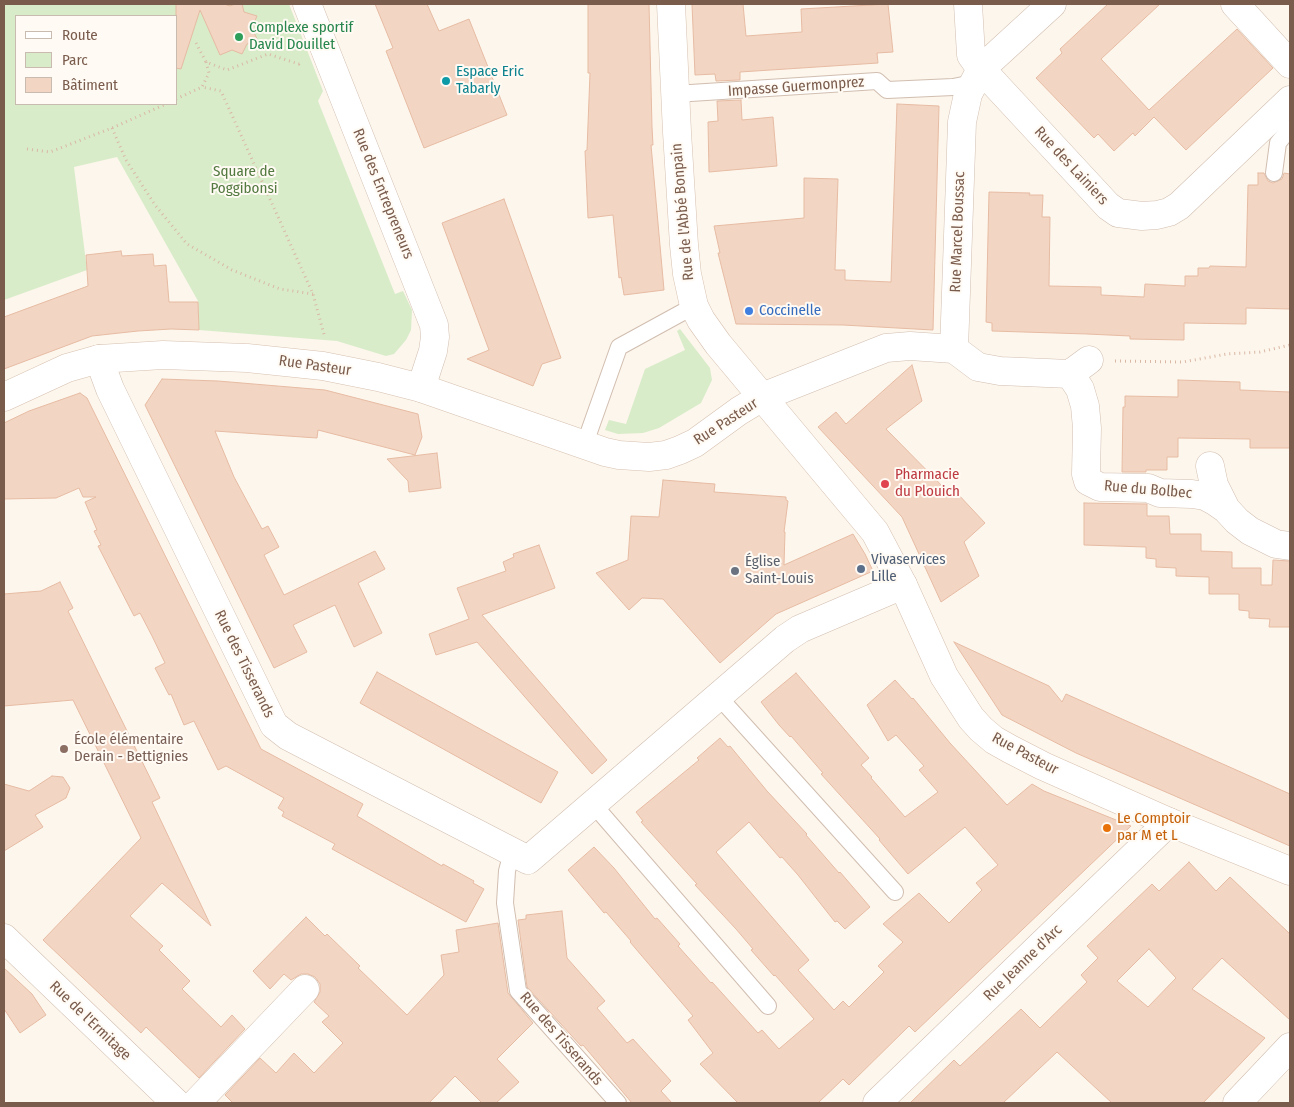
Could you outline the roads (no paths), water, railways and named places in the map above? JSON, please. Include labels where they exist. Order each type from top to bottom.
[{"type":"street","name":"Rue des Entrepreneurs","points":[[307,4],[434,324],[433,351],[421,388]]},
{"type":"street","name":"Rue de l'Abbé Bonpain","points":[[671,4],[687,274],[694,306],[710,334],[762,397]]},
{"type":"street","name":"Rue des Lainiers","points":[[968,4],[971,55],[977,76],[1108,206],[1118,213],[1142,216],[1157,215],[1169,212],[1179,206],[1290,100]]},
{"type":"street","name":"Rue Marcel Boussac","points":[[954,349],[962,122],[968,94],[977,76],[1052,4]]},
{"type":"street","points":[[1235,4],[1290,64]]},
{"type":"street","points":[[762,397],[886,348],[910,346],[954,349]]},
{"type":"street","name":"Rue du Bolbec","points":[[954,349],[978,367],[989,370],[1079,367],[1080,389],[1085,406],[1087,428],[1086,474],[1088,481],[1100,487],[1148,488],[1160,493],[1192,494],[1216,502],[1250,532],[1276,544],[1290,546]]},
{"type":"street","name":"Rue Pasteur","points":[[4,397],[53,374],[99,358],[138,355],[247,358],[323,366],[378,377],[421,388],[584,446],[619,455],[649,457],[666,455],[695,443],[762,397],[875,532],[903,585],[944,676],[967,712],[981,729],[1010,750],[1169,822],[1290,871]]},
{"type":"street","name":"Rue des Tisserands","points":[[99,358],[110,389],[274,725],[288,736],[528,860],[772,649],[800,629],[903,585]]},
{"type":"street","name":"Rue du Bolbec","points":[[1210,466],[1214,485],[1226,509]]},
{"type":"street","name":"Rue Jeanne d'Arc","points":[[877,1103],[1169,822]]},
{"type":"street","name":"Rue de l'Ermitage","points":[[4,938],[176,1103]]},
{"type":"street","points":[[196,1103],[305,989]]},
{"type":"street","points":[[1237,1103],[1290,1047]]},
{"type":"lane","name":"Impasse Guermonprez","points":[[675,94],[877,81],[887,90],[953,87],[977,76]]},
{"type":"lane","points":[[1274,173],[1278,143],[1290,128]]},
{"type":"lane","points":[[584,446],[619,347],[694,306]]},
{"type":"lane","points":[[718,696],[896,892]]},
{"type":"lane","points":[[593,804],[768,1006]]},
{"type":"lane","name":"Rue des Tisserands","points":[[512,852],[507,872],[505,903],[518,991],[618,1103]]},
{"type":"place","name":"Complexe sportif David Douillet","points":[[239,37]]},
{"type":"place","name":"Espace Eric Tabarly","points":[[446,81]]},
{"type":"place","name":"Coccinelle","points":[[749,311]]},
{"type":"place","name":"Pharmacie du Plouich","points":[[885,484]]},
{"type":"place","name":"Vivaservices Lille","points":[[861,569]]},
{"type":"place","name":"Église Saint-Louis","points":[[735,571]]},
{"type":"place","name":"École élémentaire Derain - Bettignies","points":[[64,749]]},
{"type":"place","name":"Le Comptoir par M et L","points":[[1107,828]]},
{"type":"park label","name":"Square de Poggibonsi","points":[[244,180]]}]
